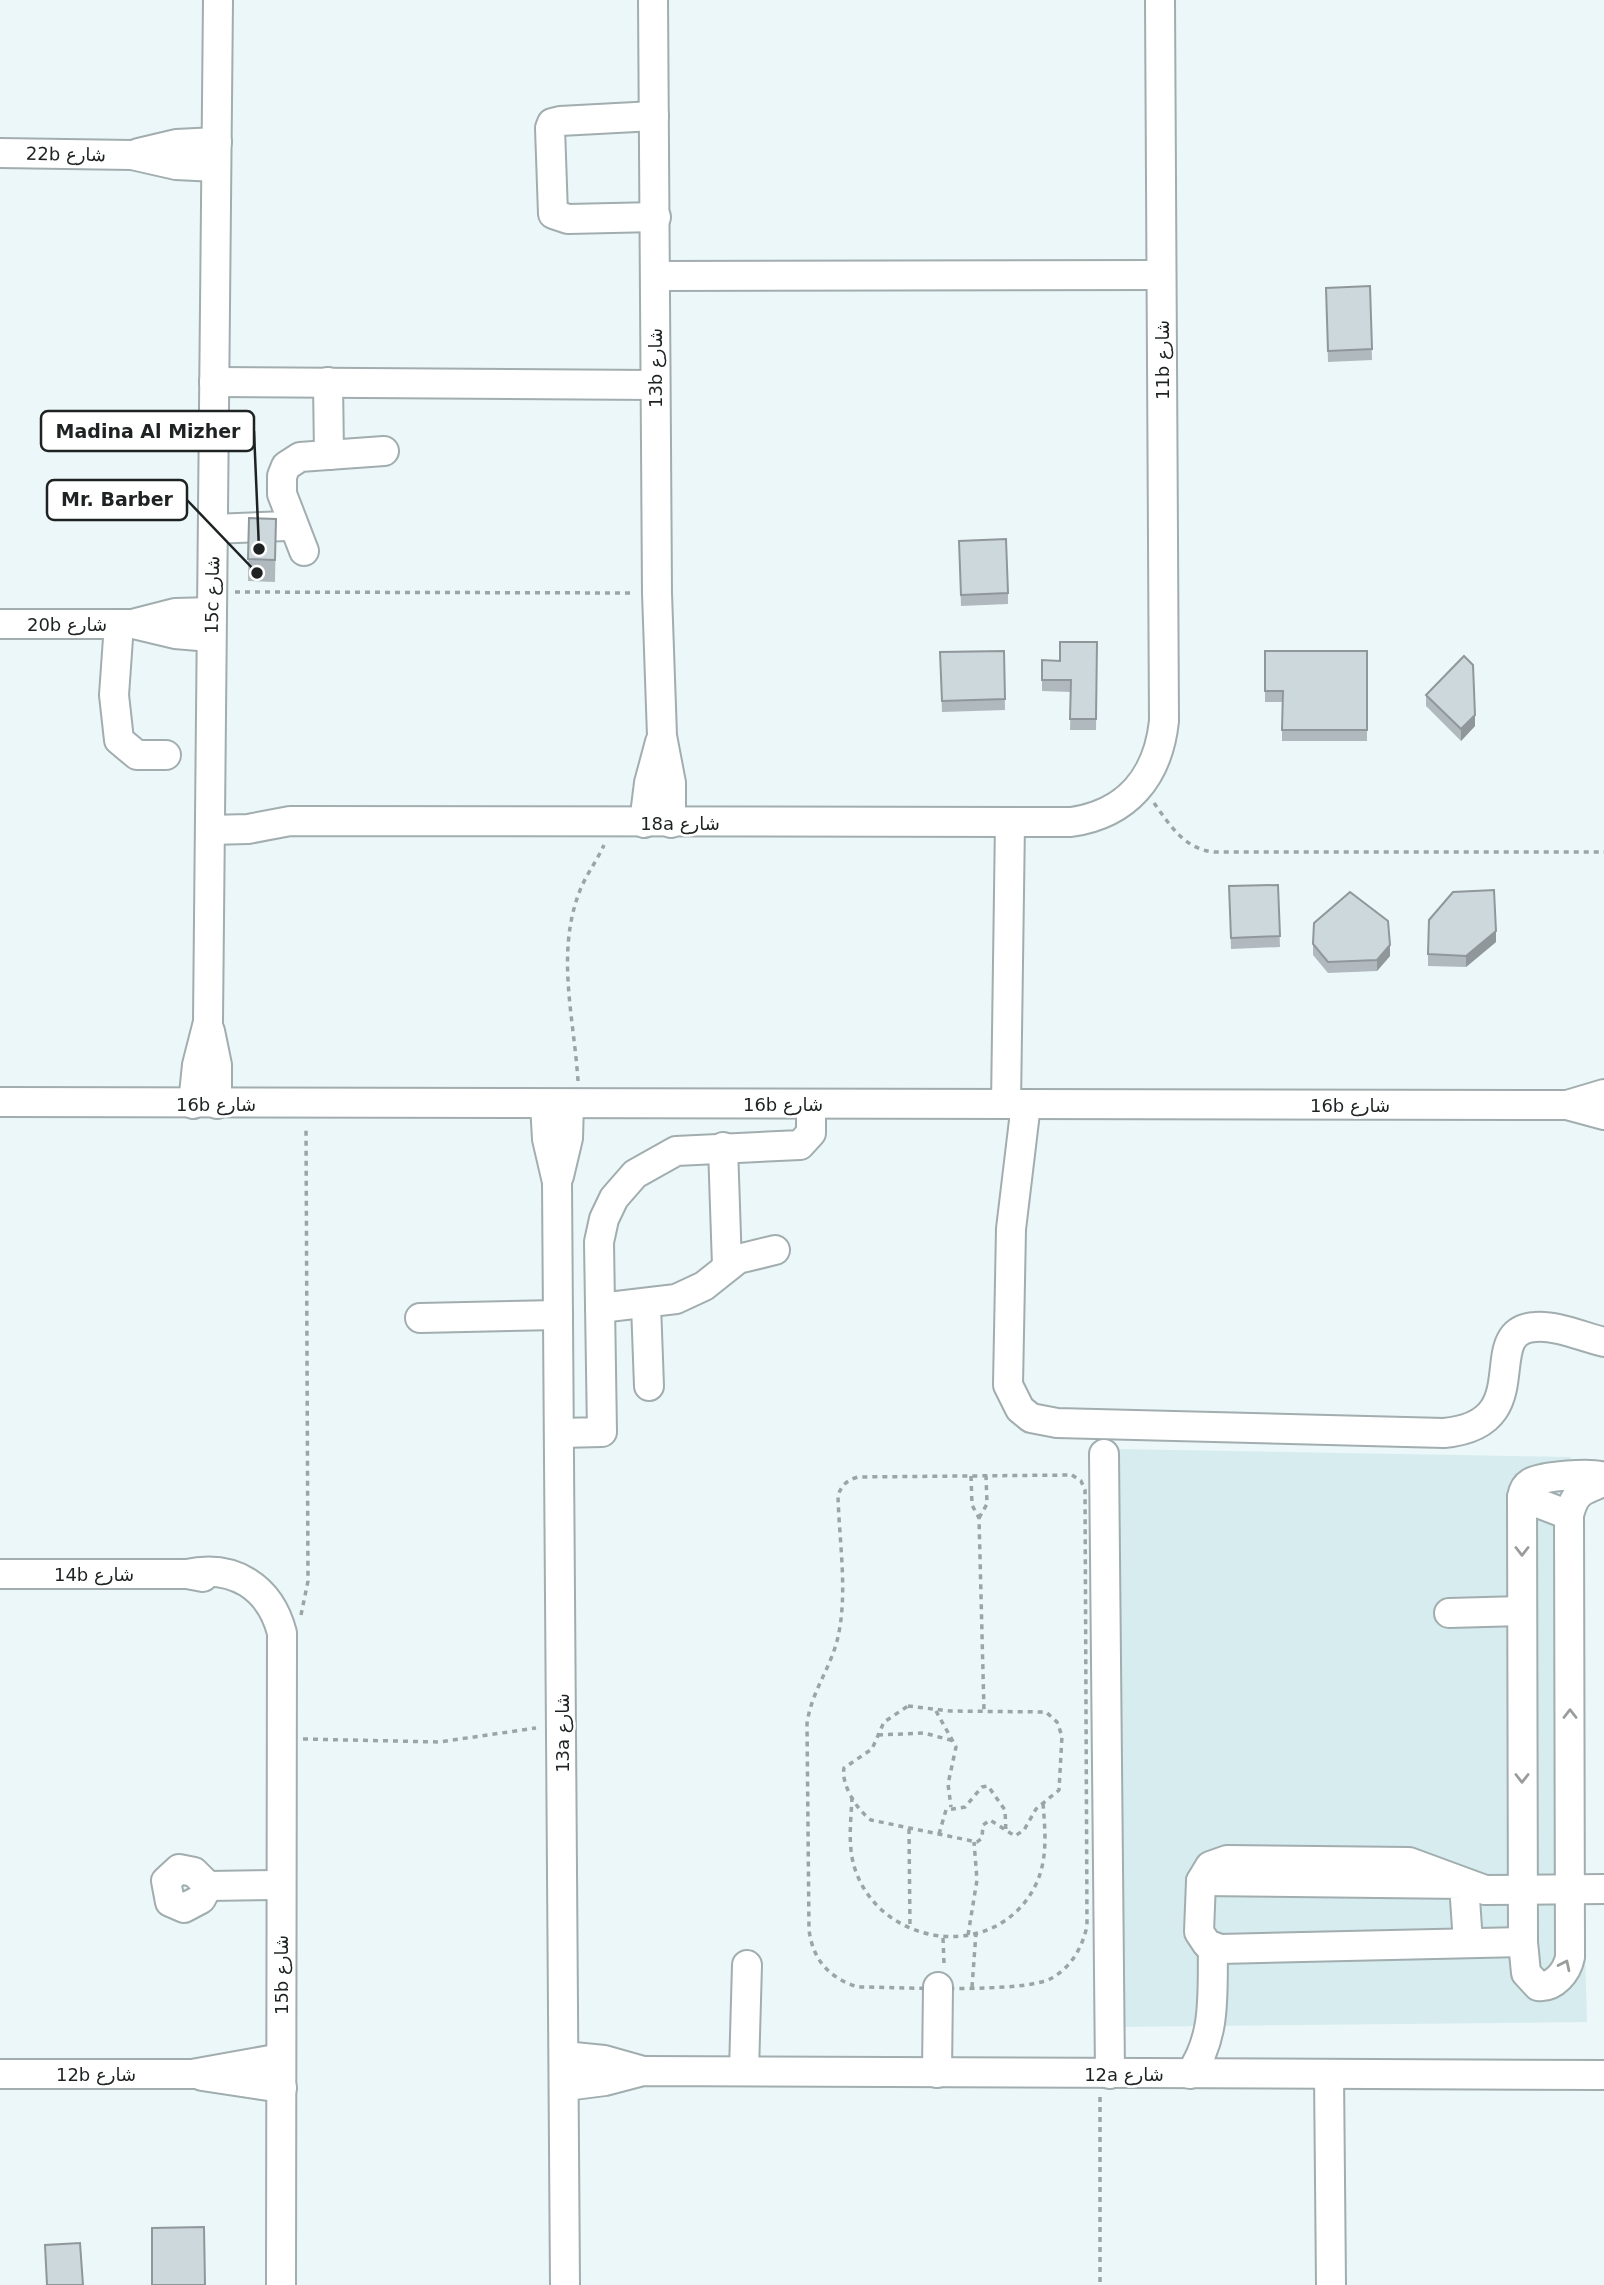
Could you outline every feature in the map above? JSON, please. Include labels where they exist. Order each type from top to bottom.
[{"type":"street","name":"15c شارع","points":[[205,1104],[197,1065],[208,1021],[218,0]]},
{"type":"street","name":"13b شارع","points":[[653,0],[656,217],[654,385],[662,736],[649,783],[657,823]]},
{"type":"street","name":"11b شارع","points":[[1146,795],[1167,771],[1169,737],[1164,721],[1160,0]]},
{"type":"street","points":[[654,116],[560,121],[552,123],[550,128],[554,214],[568,219],[656,217]]},
{"type":"street","name":"22b شارع","points":[[0,153],[132,155],[176,164],[216,154]]},
{"type":"street","points":[[656,276],[1161,275]]},
{"type":"street","points":[[214,382],[654,385]]},
{"type":"street","points":[[328,382],[329,455]]},
{"type":"street","points":[[213,529],[299,538],[282,494],[284,471],[295,459],[384,451]]},
{"type":"street","name":"20b شارع","points":[[0,624],[126,624],[174,634],[212,614]]},
{"type":"street","points":[[126,624],[114,695],[119,740],[137,755],[166,755]]},
{"type":"street","name":"18a شارع","points":[[210,820],[249,812],[290,821],[1071,822],[1108,813],[1146,795]]},
{"type":"street","points":[[1010,822],[1016,1104],[1008,1385],[1020,1409],[1031,1418],[1056,1423],[1444,1433],[1468,1430],[1488,1420],[1498,1402],[1507,1349],[1512,1338],[1522,1330],[1546,1327],[1604,1342]]},
{"type":"street","name":"16b شارع","points":[[1567,1105],[1604,1094]]},
{"type":"street","name":"16b شارع","points":[[0,1102],[1567,1105],[1604,1115]]},
{"type":"street","name":"13a شارع","points":[[565,1104],[547,1139],[558,1182],[565,2285]]},
{"type":"street","points":[[559,1433],[602,1432],[600,1230],[608,1208],[624,1185],[635,1174],[661,1157],[692,1148],[794,1146],[805,1143],[811,1133],[811,1104]]},
{"type":"street","points":[[723,1147],[727,1266]]},
{"type":"street","points":[[600,1308],[646,1304],[690,1294],[727,1266],[750,1254],[775,1250]]},
{"type":"street","points":[[646,1304],[649,1386]]},
{"type":"street","points":[[420,1318],[558,1315]]},
{"type":"street","points":[[1104,1454],[1105,2074]]},
{"type":"street","points":[[1572,1476],[1604,1479],[1585,1487],[1577,1495],[1569,1515],[1570,1957],[1566,1970],[1549,1985],[1538,1986],[1528,1979],[1523,1942],[1522,1497],[1526,1487],[1535,1480],[1572,1476]]},
{"type":"street","points":[[1522,1497],[1569,1515]]},
{"type":"street","name":"14b شارع","points":[[0,1574],[187,1574],[218,1571],[248,1581],[255,1597]]},
{"type":"street","name":"15b شارع","points":[[255,1597],[270,1631],[280,1665],[281,2285]]},
{"type":"street","points":[[1449,1613],[1522,1611]]},
{"type":"street","points":[[1190,2074],[1204,2051],[1212,2024],[1213,1948],[1199,1932],[1201,1881],[1210,1866],[1227,1860],[1396,1862],[1432,1868],[1465,1884],[1493,1891],[1604,1889]]},
{"type":"street","points":[[1465,1884],[1468,1943]]},
{"type":"street","points":[[208,1886],[281,1885]]},
{"type":"street","points":[[1213,1948],[1523,1942]]},
{"type":"street","points":[[744,2071],[747,1965]]},
{"type":"street","points":[[937,2073],[938,1987]]},
{"type":"street","points":[[1212,2024],[1224,2050],[1241,2074]]},
{"type":"street","name":"12a شارع","points":[[564,2056],[604,2060],[643,2071]]},
{"type":"street","name":"12b شارع","points":[[192,2074],[281,2058]]},
{"type":"street","name":"12a شارع","points":[[565,2086],[605,2081],[643,2071],[1604,2075]]},
{"type":"street","name":"12b شارع","points":[[0,2074],[192,2074],[282,2088]]},
{"type":"street","points":[[1329,2074],[1331,2285]]},
{"type":"path","points":[[212,614],[657,593]]},
{"type":"path","points":[[1146,795],[1183,839],[1197,849],[1213,852],[1604,852]]},
{"type":"path","points":[[565,1104],[570,1016],[568,943],[579,891],[604,845],[609,822]]},
{"type":"path","points":[[300,1618],[309,1581],[306,1104]]},
{"type":"path","points":[[1072,1475],[1081,1480],[1085,1490],[1087,1926],[1075,1957],[1050,1979],[1017,1987],[858,1987],[833,1977],[816,1956],[809,1930],[807,1724],[812,1696],[831,1659],[839,1633],[841,1604],[838,1495],[845,1483],[858,1477],[971,1476],[1072,1475]]},
{"type":"path","points":[[971,1476],[972,1505],[979,1518],[984,1711]]},
{"type":"path","points":[[979,1518],[987,1504],[986,1476]]},
{"type":"path","points":[[918,1706],[936,1710],[1038,1710],[1057,1722],[1062,1736],[1061,1786],[1033,1812],[1022,1833],[1015,1836],[1006,1833],[994,1821],[986,1821],[982,1838],[974,1842],[909,1829],[871,1820],[852,1795],[844,1778],[844,1768],[872,1749],[884,1722],[899,1710],[918,1706]]},
{"type":"path","points":[[936,1710],[954,1741],[955,1754],[948,1784],[951,1807]]},
{"type":"path","points":[[280,1739],[439,1742],[538,1728],[561,1728]]},
{"type":"path","points":[[878,1735],[925,1733],[954,1741]]},
{"type":"path","points":[[939,1835],[946,1810],[951,1807],[965,1807],[982,1787],[991,1787],[1005,1810],[1006,1833]]},
{"type":"path","points":[[852,1795],[850,1842],[856,1870],[878,1907],[911,1930],[943,1938],[976,1933],[1008,1916],[1032,1890],[1043,1859],[1043,1802]]},
{"type":"path","points":[[909,1829],[911,1930]]},
{"type":"path","points":[[968,1935],[977,1880],[974,1842]]},
{"type":"path","points":[[972,1987],[976,1933]]},
{"type":"path","points":[[1100,2285],[1105,2074]]},
{"type":"shaded area","points":[[1115,1449],[1571,1457],[1587,2022],[1112,2027]]},
{"type":"building","points":[[1370,286],[1372,349],[1328,351],[1326,288]]},
{"type":"building","points":[[249,518],[276,519],[275,560],[248,559]]},
{"type":"building","points":[[1006,539],[1008,593],[961,595],[959,541]]},
{"type":"building","points":[[1060,642],[1097,642],[1096,719],[1070,719],[1071,680],[1042,680],[1042,660],[1060,661]]},
{"type":"building","points":[[1004,651],[1005,699],[942,701],[940,652]]},
{"type":"building","points":[[1265,651],[1367,651],[1367,730],[1282,730],[1283,691],[1265,691]]},
{"type":"building","points":[[1464,656],[1473,665],[1475,715],[1461,729],[1426,695]]},
{"type":"building","points":[[1278,885],[1280,936],[1231,938],[1229,886]]},
{"type":"building","points":[[1494,890],[1496,931],[1466,956],[1428,954],[1429,920],[1453,892]]},
{"type":"building","points":[[1350,892],[1388,921],[1390,945],[1377,960],[1328,962],[1313,944],[1314,923]]},
{"type":"building","points":[[204,2227],[205,2285],[152,2285],[152,2228]]},
{"type":"building","points":[[80,2243],[83,2285],[47,2285],[45,2245]]},
{"type":"place","name":"Madina Al Mizher","points":[[259,549]]},
{"type":"place","name":"Mr. Barber","points":[[257,573]]}]
